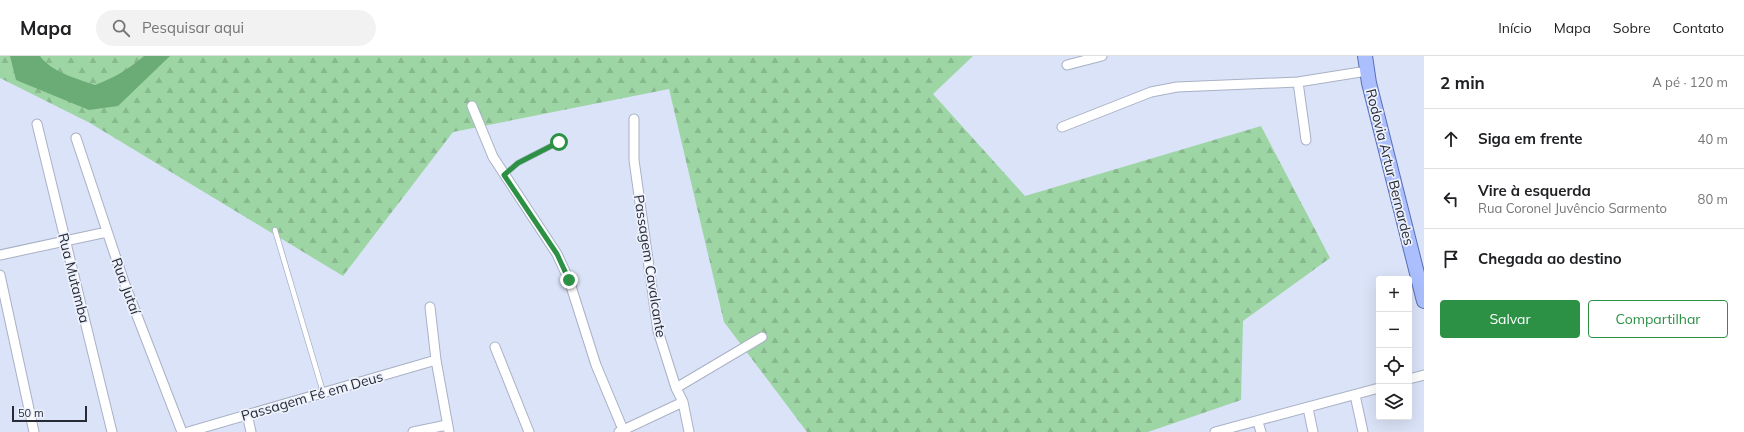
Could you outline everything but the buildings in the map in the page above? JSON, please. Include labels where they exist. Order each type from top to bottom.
[{"type":"main road","name":"Rodovia Artur Bernardes","points":[[1365,56],[1367,72],[1424,301]]},
{"type":"street","points":[[1067,65],[1102,56]]},
{"type":"street","points":[[1062,127],[1151,92],[1177,87],[1298,82],[1367,72]]},
{"type":"street","points":[[1298,82],[1306,140]]},
{"type":"street","points":[[472,106],[493,157],[557,254],[566,273],[596,365],[622,432],[683,402]]},
{"type":"street","name":"Passagem Cavalcante","points":[[634,119],[636,175],[658,331],[676,388],[683,402],[689,432]]},
{"type":"street","name":"Rua Mutamba","points":[[37,124],[112,432]]},
{"type":"street","name":"Rua Jutaí","points":[[76,138],[107,232],[182,432]]},
{"type":"street","points":[[0,255],[107,232]]},
{"type":"street","points":[[0,275],[34,432]]},
{"type":"street","points":[[413,432],[448,429],[436,360],[430,307]]},
{"type":"street","points":[[676,388],[762,337]]},
{"type":"street","points":[[495,347],[529,432]]},
{"type":"street","name":"Passagem Fé em Deus","points":[[188,432],[436,360]]},
{"type":"street","points":[[1412,378],[1424,375]]},
{"type":"street","points":[[1218,432],[1376,389]]},
{"type":"street","points":[[1355,395],[1363,432]]},
{"type":"street","points":[[1308,408],[1313,432]]},
{"type":"street","points":[[247,414],[251,432]]},
{"type":"street","points":[[1258,422],[1261,432]]},
{"type":"lane","points":[[504,175],[518,163],[559,142]]},
{"type":"lane","points":[[275,230],[323,392]]},
{"type":"green space","points":[[0,56],[973,56],[933,94],[1025,196],[1261,126],[1330,258],[1243,321],[1241,400],[1148,432],[807,432],[724,322],[669,89],[453,132],[343,276],[90,123],[0,78]]},
{"type":"shaded area","points":[[10,56],[40,56],[45,62],[58,71],[95,85],[121,73],[144,56],[170,56],[118,106],[89,110],[16,80]]},
{"type":"route","points":[[559,142],[518,163],[504,175],[557,254],[569,280]]}]
